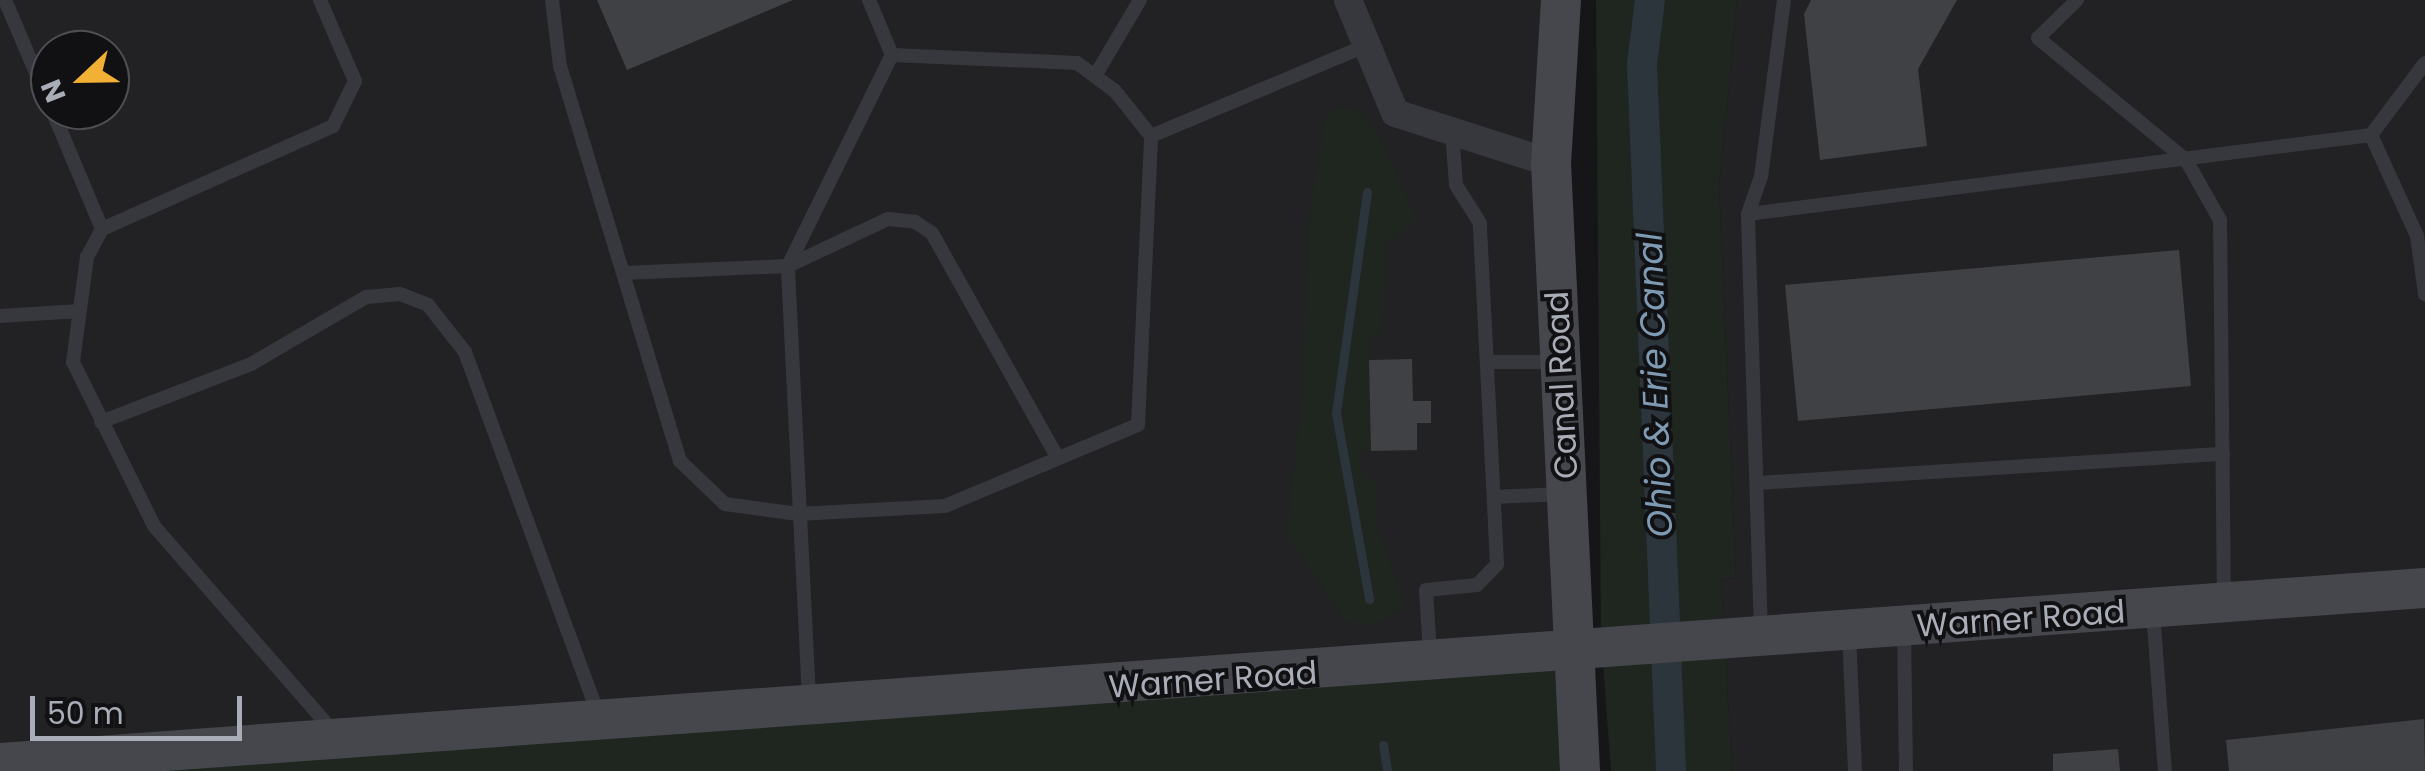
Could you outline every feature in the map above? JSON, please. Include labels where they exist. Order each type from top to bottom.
[{"type":"main road","name":"Canal Road","points":[[1561,0],[1551,162],[1567,494],[1589,654],[1580,771]]},
{"type":"main road","name":"Warner Road","points":[[0,763],[1589,654],[2425,588]]},
{"type":"street","points":[[1348,0],[1395,114],[1551,162]]},
{"type":"lane","points":[[5,0],[30,59]]},
{"type":"lane","points":[[320,0],[354,81],[333,126],[102,229],[87,257],[73,362],[154,526],[341,740]]},
{"type":"lane","points":[[552,0],[560,66],[680,461],[725,504],[798,514],[945,506],[1138,425],[1150,136],[1095,76],[1077,63],[892,55]]},
{"type":"lane","points":[[809,708],[788,266],[892,55],[869,0]]},
{"type":"lane","points":[[1095,76],[1140,0]]},
{"type":"lane","points":[[1762,639],[1748,214],[1761,177],[1784,0]]},
{"type":"lane","points":[[2077,0],[2038,38],[2186,160],[2220,220],[2224,604]]},
{"type":"lane","points":[[1150,136],[1367,45]]},
{"type":"lane","points":[[1748,214],[2370,135],[2425,64]]},
{"type":"lane","points":[[60,130],[102,229]]},
{"type":"lane","points":[[1430,665],[1426,590],[1489,578],[1497,564],[1480,224],[1456,185],[1452,131]]},
{"type":"lane","points":[[2370,135],[2417,236],[2425,294]]},
{"type":"lane","points":[[622,272],[788,266],[888,220],[932,232],[1058,458]]},
{"type":"lane","points":[[101,422],[252,364],[366,297],[400,294],[428,305],[465,352],[601,722]]},
{"type":"lane","points":[[0,316],[80,311]]},
{"type":"lane","points":[[1488,362],[1560,362]]},
{"type":"lane","points":[[1756,483],[2223,454]]},
{"type":"lane","points":[[1494,497],[1567,494]]},
{"type":"lane","points":[[2153,609],[2165,771]]},
{"type":"lane","points":[[1904,628],[1906,771]]},
{"type":"lane","points":[[1849,632],[1854,771]]},
{"type":"shaded area","points":[[0,0],[1561,0],[1576,655],[0,763]]},
{"type":"shaded area","points":[[1596,0],[1737,0],[1719,186],[1736,578],[1721,580],[1732,771],[1611,771],[1601,637]]},
{"type":"shaded area","points":[[1737,0],[2425,0],[2425,771],[1732,771],[1721,580],[1736,578],[1719,186]]},
{"type":"shaded area","points":[[1340,107],[1356,108],[1375,128],[1417,219],[1386,244],[1382,331],[1368,337],[1371,451],[1361,450],[1360,468],[1377,486],[1378,532],[1406,605],[1375,625],[1347,622],[1286,535],[1301,406],[1310,208],[1326,115]]},
{"type":"shaded area","points":[[1576,655],[1580,771],[0,771]]},
{"type":"building","points":[[597,0],[793,0],[627,70]]},
{"type":"building","points":[[1811,0],[1957,0],[1918,69],[1927,146],[1820,160],[1804,14]]},
{"type":"building","points":[[2179,250],[2191,386],[1798,421],[1785,285]]},
{"type":"building","points":[[1412,359],[1413,401],[1431,401],[1431,423],[1417,423],[1417,450],[1371,451],[1369,360]]},
{"type":"building","points":[[2424,719],[2425,771],[2229,771],[2226,740]]},
{"type":"building","points":[[2118,749],[2120,771],[2053,771],[2053,754]]},
{"type":"waterway","name":"Ohio & Erie Canal","points":[[1650,0],[1642,64],[1671,771]]},
{"type":"waterway","points":[[1367,192],[1336,413],[1369,599]]},
{"type":"waterway","points":[[1383,745],[1387,771]]}]
